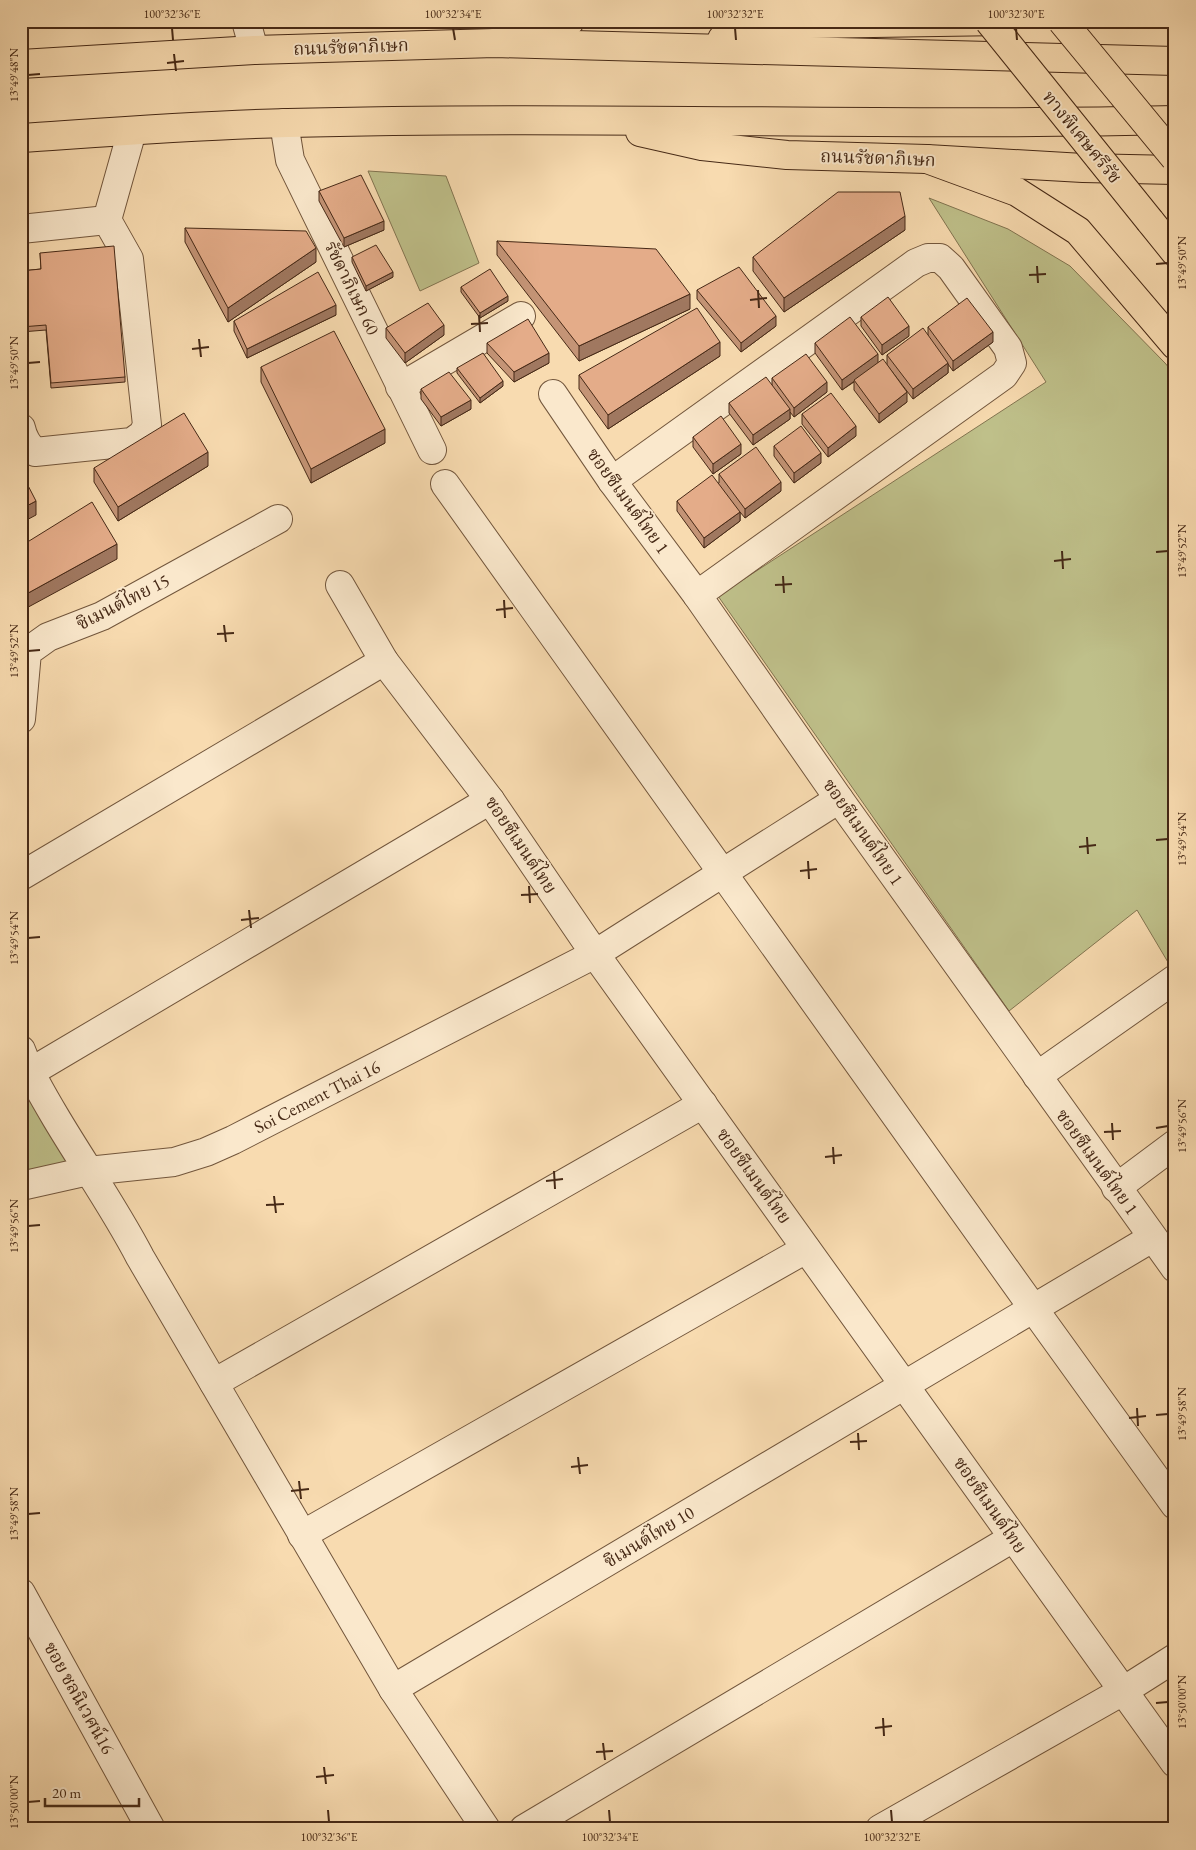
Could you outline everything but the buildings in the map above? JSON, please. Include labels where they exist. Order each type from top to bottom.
[{"type":"main road","points":[[495,43],[570,21]]},
{"type":"main road","name":"ทางพิเศษศรีรัช","points":[[988,21],[1175,252]]},
{"type":"main road","name":"ถนนรัชดาภิเษก","points":[[682,48],[766,29],[808,24],[1004,21]]},
{"type":"main road","points":[[1062,21],[1175,158]]},
{"type":"main road","name":"ถนนรัชดาภิเษก","points":[[21,64],[254,50],[495,43],[1175,61]]},
{"type":"main road","name":"ถนนรัชดาภิเษก","points":[[21,138],[284,123],[584,120],[1026,123],[1175,120]]},
{"type":"main road","name":"ถนนรัชดาภิเษก","points":[[584,120],[702,146],[787,155],[928,159],[1083,168],[1175,170]]},
{"type":"main road","points":[[928,159],[1017,192],[1078,231],[1175,345]]},
{"type":"street","points":[[246,21],[254,50]]},
{"type":"street","name":"รัชดาภิเษก 60","points":[[284,123],[290,160],[432,450]]},
{"type":"street","points":[[21,428],[22,435],[28,446],[35,452],[132,442],[143,434],[147,425],[129,259],[107,220],[132,131]]},
{"type":"street","points":[[21,229],[107,220]]},
{"type":"street","points":[[612,481],[916,263],[928,258],[940,258],[951,268],[1008,348],[1012,362],[1004,375],[697,595]]},
{"type":"street","points":[[400,387],[521,316]]},
{"type":"street","name":"ซอยซีเมนต์ไทย 1","points":[[553,394],[612,481],[697,595],[839,799],[1175,1268]]},
{"type":"street","points":[[445,484],[1032,1308],[1175,1505]]},
{"type":"street","name":"ซิเมนต์ไทย 15","points":[[21,719],[26,652],[48,638],[102,616],[278,519]]},
{"type":"street","name":"ซอยซีเมนต์ไทย","points":[[340,586],[384,661],[490,800],[595,954],[1175,1763]]},
{"type":"street","points":[[21,876],[384,661]]},
{"type":"street","name":"Soi Cement Thai 16","points":[[21,1186],[88,1171],[174,1162],[206,1152],[233,1140],[595,954],[839,799]]},
{"type":"street","points":[[486,1829],[393,1689],[140,1257],[120,1218],[88,1171],[25,1061],[490,800]]},
{"type":"street","points":[[1036,1076],[1175,979]]},
{"type":"street","points":[[214,1383],[703,1104]]},
{"type":"street","points":[[1116,1188],[1175,1144]]},
{"type":"street","name":"ซิเมนต์ไทย 10","points":[[393,1689],[1152,1238]]},
{"type":"street","points":[[302,1535],[806,1249]]},
{"type":"street","points":[[524,1829],[1013,1538]]},
{"type":"street","name":"ซอย ชลนิเวศน์16","points":[[21,1593],[151,1829]]},
{"type":"street","points":[[880,1829],[1123,1691],[1175,1658]]},
{"type":"green space","points":[[368,171],[446,176],[479,263],[420,291]]},
{"type":"green space","points":[[929,198],[1008,229],[1070,266],[1175,375],[1175,974],[1137,910],[1009,1011],[718,596],[1046,382]]},
{"type":"green space","points":[[21,1077],[81,1170],[21,1193]]}]
